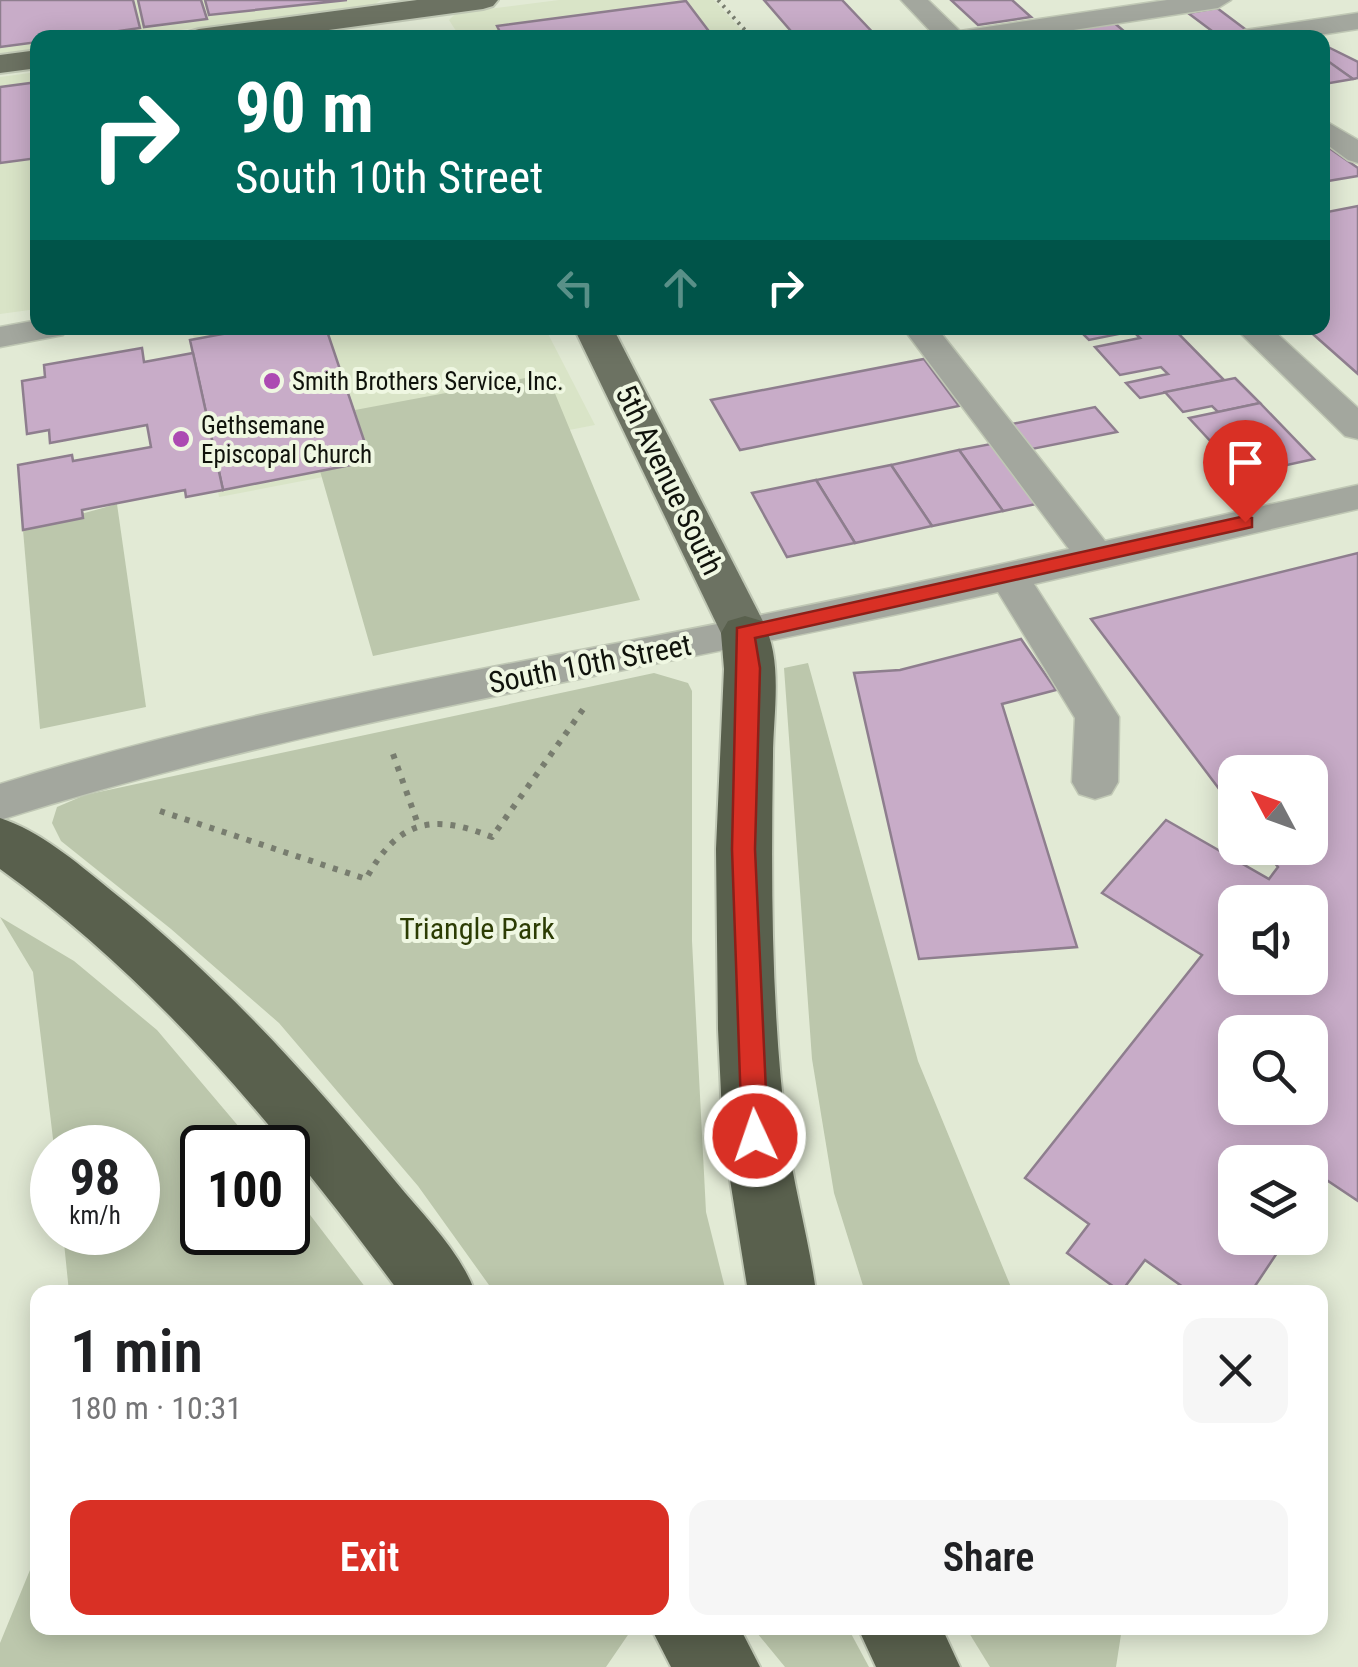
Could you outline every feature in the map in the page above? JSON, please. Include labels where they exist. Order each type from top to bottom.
[{"type":"highway","points":[[744,633],[749,668],[744,849],[752,1082],[763,1194],[781,1285]]},
{"type":"highway","points":[[0,840],[99,911],[206,1012],[329,1152],[435,1285]]},
{"type":"highway","points":[[696,1635],[720,1667]]},
{"type":"highway","points":[[902,1635],[920,1667]]},
{"type":"main road","points":[[251,30],[422,4],[482,0]]},
{"type":"main road","points":[[422,4],[435,30]]},
{"type":"main road","points":[[0,64],[30,60]]},
{"type":"main road","name":"5th Avenue South","points":[[596,335],[744,633]]},
{"type":"street","points":[[914,0],[944,30]]},
{"type":"street","points":[[1042,0],[1068,22]]},
{"type":"street","points":[[1016,30],[1180,10],[1218,0]]},
{"type":"street","points":[[1298,30],[1358,21]]},
{"type":"street","points":[[1330,119],[1358,154]]},
{"type":"street","points":[[0,336],[30,331]]},
{"type":"street","points":[[925,335],[1095,556]]},
{"type":"street","points":[[1259,335],[1358,428]]},
{"type":"street","name":"South 10th Street","points":[[0,802],[64,780],[197,745],[744,633],[1358,497]]},
{"type":"street","points":[[1008,575],[1097,717],[1095,782]]},
{"type":"path","points":[[718,0],[745,30]]},
{"type":"path","points":[[160,811],[366,879],[378,854],[398,834],[432,822],[460,822],[492,837],[584,708]]},
{"type":"path","points":[[393,754],[419,827]]},
{"type":"shaded area","points":[[0,0],[381,0],[372,6],[180,30],[30,30],[30,50],[0,53]]},
{"type":"shaded area","points":[[559,0],[714,0],[742,30],[455,30],[449,20],[456,13]]},
{"type":"shaded area","points":[[30,73],[30,310],[0,314],[0,77]]},
{"type":"shaded area","points":[[193,335],[549,335],[595,425],[219,497]]},
{"type":"green space","points":[[547,374],[640,600],[373,656],[320,471],[371,461],[355,410]]},
{"type":"green space","points":[[117,504],[146,707],[40,729],[23,530]]},
{"type":"green space","points":[[808,663],[918,1061],[1010,1285],[863,1285],[834,1193],[812,1059],[784,668]]},
{"type":"green space","name":"Triangle Park","points":[[654,673],[688,683],[692,691],[692,941],[706,1212],[724,1285],[489,1285],[418,1186],[279,1023],[61,841],[52,823],[57,807],[85,795]]},
{"type":"green space","points":[[0,917],[74,961],[157,1030],[237,1125],[180,1125],[180,1255],[310,1255],[310,1215],[364,1285],[68,1285],[65,1255],[160,1255],[160,1125],[51,1125],[33,972]]},
{"type":"green space","points":[[30,1570],[30,1635],[628,1635],[606,1667],[0,1667],[0,1643]]},
{"type":"green space","points":[[759,1635],[852,1635],[869,1667],[785,1667]]},
{"type":"green space","points":[[970,1635],[1121,1635],[1116,1667],[990,1667]]},
{"type":"building","points":[[0,0],[133,0],[140,28],[30,30],[30,43],[0,47]]},
{"type":"building","points":[[138,0],[201,0],[207,19],[144,27]]},
{"type":"building","points":[[205,0],[347,0],[209,15]]},
{"type":"building","points":[[764,0],[842,0],[870,30],[790,30]]},
{"type":"building","points":[[951,0],[1012,0],[1031,17],[978,25]]},
{"type":"building","points":[[686,1],[708,30],[499,30],[497,26]]},
{"type":"building","points":[[1217,8],[1246,30],[1211,30],[1188,13]]},
{"type":"building","points":[[1112,21],[1123,30],[1056,30]]},
{"type":"building","points":[[1330,48],[1358,62],[1358,78],[1353,79],[1330,63]]},
{"type":"building","points":[[1330,63],[1353,79],[1330,83]]},
{"type":"building","points":[[30,83],[30,159],[0,163],[0,87]]},
{"type":"building","points":[[1330,149],[1358,168],[1358,176],[1330,181]]},
{"type":"building","points":[[1358,206],[1358,374],[1314,335],[1330,335],[1330,211]]},
{"type":"building","name":"Smith Brothers Service, Inc.","points":[[217,335],[328,335],[371,461],[223,490],[190,340]]},
{"type":"building","points":[[1084,335],[1113,335],[1089,340]]},
{"type":"building","points":[[1137,335],[1180,335],[1224,380],[1140,398],[1126,383],[1168,374],[1161,367],[1120,375],[1095,347],[1140,338]]},
{"type":"building","name":"Gethsemane Episcopal Church","points":[[142,348],[144,362],[193,353],[223,490],[186,497],[185,490],[82,510],[83,518],[23,530],[18,465],[72,455],[73,461],[151,447],[147,425],[50,443],[49,430],[27,434],[22,381],[45,377],[44,365]]},
{"type":"building","points":[[924,359],[959,406],[740,450],[711,400]]},
{"type":"building","points":[[1235,378],[1260,403],[1218,412],[1212,406],[1183,412],[1165,392]]},
{"type":"building","points":[[1260,403],[1314,459],[1233,477],[1217,459],[1225,457],[1189,418]]},
{"type":"building","points":[[1095,407],[1117,432],[1032,449],[1012,424]]},
{"type":"building","points":[[996,443],[1041,503],[1003,511],[959,450]]},
{"type":"building","points":[[959,450],[1003,511],[932,526],[891,465]]},
{"type":"building","points":[[891,465],[932,526],[855,543],[816,480]]},
{"type":"building","points":[[816,480],[855,543],[787,557],[752,493]]},
{"type":"building","points":[[1358,553],[1358,1201],[1328,1181],[1328,1145],[1218,1145],[1218,1255],[1276,1255],[1256,1285],[1180,1285],[1145,1260],[1126,1285],[1111,1285],[1067,1253],[1089,1224],[1025,1178],[1202,955],[1102,893],[1166,820],[1218,850],[1218,865],[1245,865],[1269,879],[1278,867],[1328,865],[1328,755],[1218,755],[1218,787],[1091,619]]},
{"type":"building","points":[[1021,639],[1056,690],[1002,704],[1077,947],[919,959],[854,673],[900,670]]},
{"type":"place","name":"Smith Brothers Service, Inc.","points":[[272,381]]},
{"type":"place","name":"Gethsemane Episcopal Church","points":[[181,439]]},
{"type":"route","points":[[755,1136],[744,849],[749,668],[744,633],[1245,522]]}]
